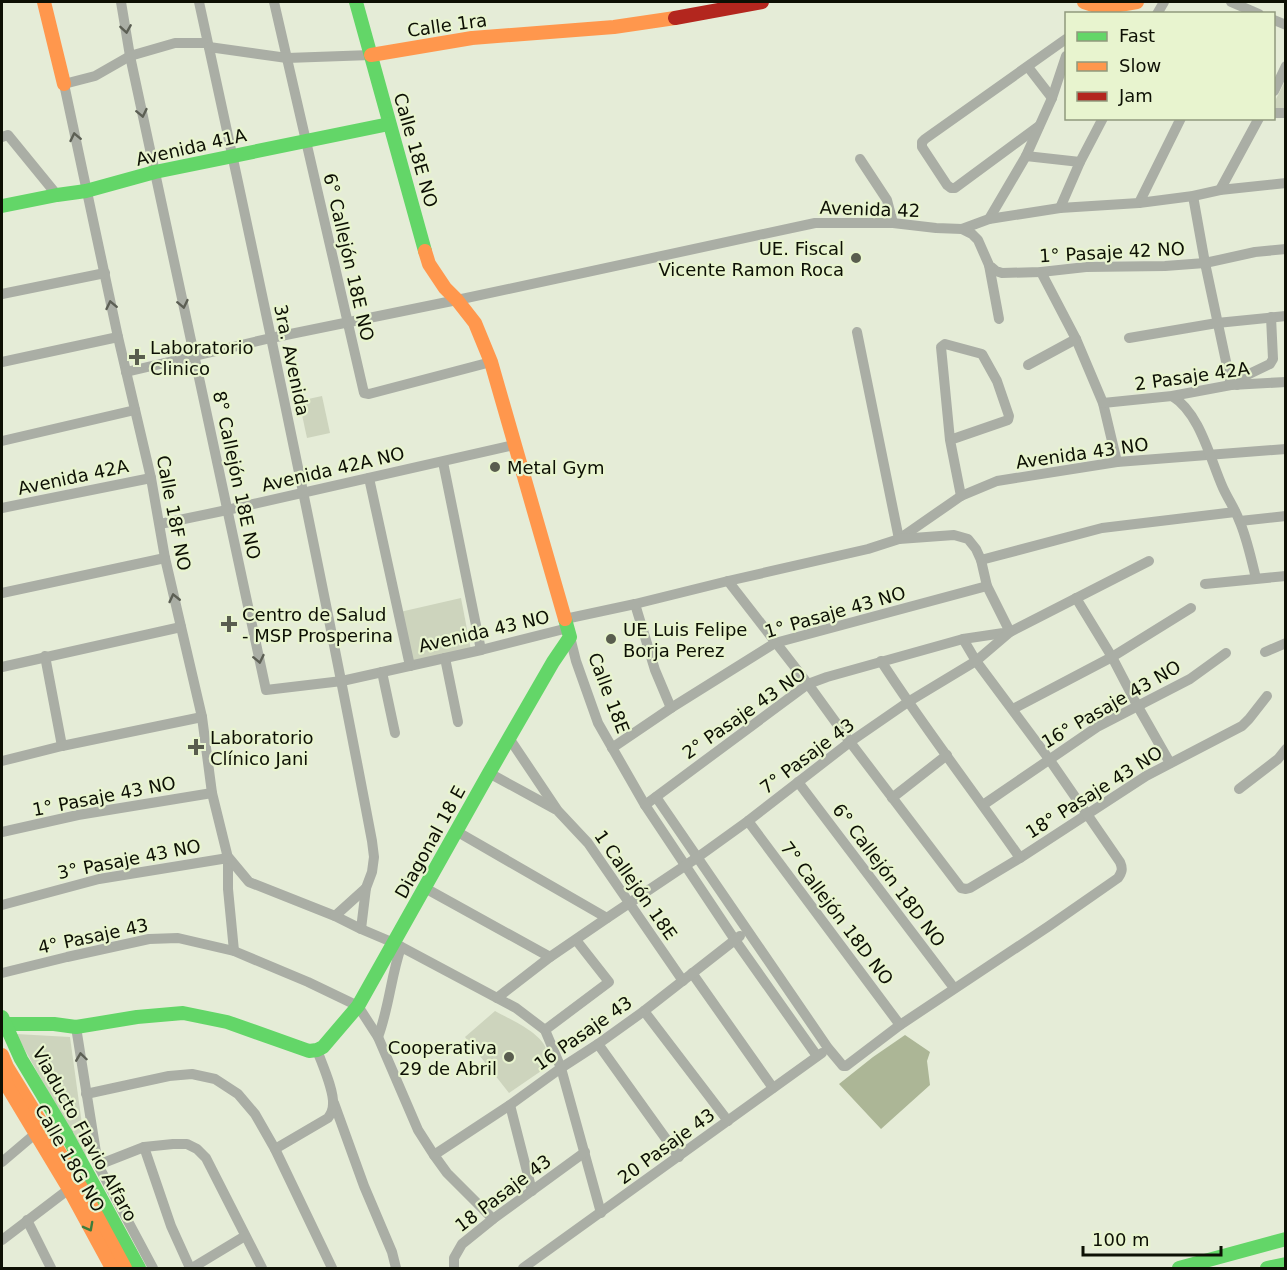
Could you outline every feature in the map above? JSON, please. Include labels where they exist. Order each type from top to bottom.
[{"type":"main road","points":[[44,2],[64,82]]},
{"type":"main road","points":[[51,2],[64,57],[64,82]]},
{"type":"main road","name":"Calle 18E NO","points":[[356,2],[429,264],[445,288],[457,300]]},
{"type":"main road","name":"Calle 1ra","points":[[371,55],[472,38],[626,25],[762,2]]},
{"type":"main road","points":[[1090,5],[1102,8],[1137,2]]},
{"type":"main road","name":"Avenida 41A","points":[[2,206],[87,190],[155,172],[389,124]]},
{"type":"main road","name":"Calle 18E","points":[[457,300],[475,323],[490,362],[568,628]]},
{"type":"main road","name":"Diagonal 18 E","points":[[313,1051],[323,1047],[358,1006],[398,945],[425,888],[553,662],[568,628]]},
{"type":"main road","points":[[2,1024],[54,1024],[76,1027],[137,1017],[183,1013],[227,1022],[313,1051]]},
{"type":"main road","name":"Viaducto Flavio Alfaro","points":[[2,1017],[21,1059],[66,1134],[139,1269]]},
{"type":"main road","name":"Viaducto Flavio Alfaro","points":[[2,1055],[7,1067],[85,1194],[125,1269]]},
{"type":"main road","name":"Calle 18G NO","points":[[2,1065],[7,1086],[69,1189],[112,1269]]},
{"type":"main road","points":[[1179,1269],[1286,1239]]},
{"type":"main road","points":[[1267,1269],[1286,1264]]},
{"type":"street","name":"8° Callejón 18E NO","points":[[121,2],[130,56],[266,690]]},
{"type":"street","name":"3ra. Avenida","points":[[199,2],[206,45],[271,338],[342,681],[372,841],[374,856],[372,872],[366,888],[361,929]]},
{"type":"street","name":"6° Callejón 18E NO","points":[[274,2],[364,393],[369,394],[490,362]]},
{"type":"street","points":[[1236,5],[1254,12]]},
{"type":"street","points":[[1040,126],[1027,133],[955,188],[947,185],[922,147],[925,139],[1065,40]]},
{"type":"street","name":"Calle 1ra","points":[[64,82],[94,76],[130,56],[175,43],[206,45],[286,58],[371,55]]},
{"type":"street","points":[[989,219],[1026,156],[1052,98],[1065,59]]},
{"type":"street","points":[[1275,89],[1286,66]]},
{"type":"street","points":[[1028,67],[1052,98]]},
{"type":"street","name":"Calle 18F NO","points":[[64,82],[118,337],[151,478],[165,558],[202,717],[212,792],[228,858],[228,889],[234,951]]},
{"type":"street","points":[[1060,207],[1102,120]]},
{"type":"street","points":[[1139,203],[1180,120]]},
{"type":"street","points":[[1220,190],[1258,120]]},
{"type":"street","points":[[2,137],[8,135],[57,195]]},
{"type":"street","points":[[1026,156],[1080,162]]},
{"type":"street","points":[[860,159],[887,200],[893,223]]},
{"type":"street","name":"Avenida 42","points":[[126,372],[271,338],[815,223],[893,223],[962,229],[989,219],[1060,207],[1139,203],[1220,190],[1286,183]]},
{"type":"street","points":[[1193,196],[1217,324],[1234,385],[1247,375],[1270,364],[1273,359],[1271,317]]},
{"type":"street","points":[[962,229],[978,240],[989,265],[999,319]]},
{"type":"street","name":"1° Pasaje 42 NO","points":[[989,265],[1002,273],[1086,267],[1165,266],[1204,263],[1256,252],[1286,249]]},
{"type":"street","points":[[1041,272],[1076,339],[1103,403],[1118,462]]},
{"type":"street","points":[[2,294],[105,273]]},
{"type":"street","points":[[1129,338],[1286,316]]},
{"type":"street","points":[[857,332],[899,539]]},
{"type":"street","points":[[2,362],[118,337]]},
{"type":"street","points":[[1028,365],[1076,339]]},
{"type":"street","points":[[951,440],[1008,420],[1009,416],[997,381],[982,354],[945,344],[941,347],[951,440],[961,496]]},
{"type":"street","name":"2 Pasaje 42A","points":[[1103,403],[1172,396],[1234,385],[1286,382]]},
{"type":"street","points":[[1172,396],[1189,410],[1198,427],[1237,516],[1256,578]]},
{"type":"street","points":[[2,441],[135,410]]},
{"type":"street","name":"Avenida 42A NO","points":[[160,524],[514,445]]},
{"type":"street","name":"Avenida 43 NO","points":[[899,539],[961,496],[997,482],[1118,462],[1286,449]]},
{"type":"street","points":[[443,462],[481,650]]},
{"type":"street","name":"Avenida 42A","points":[[2,508],[151,478]]},
{"type":"street","points":[[369,478],[410,666]]},
{"type":"street","points":[[981,560],[1102,528],[1237,516],[1286,516]]},
{"type":"street","name":"Avenida 43 NO","points":[[266,690],[342,681],[481,650],[568,628],[635,604],[868,549],[899,539],[954,535],[968,540],[976,549],[987,586],[1010,632]]},
{"type":"street","points":[[2,593],[165,558]]},
{"type":"street","name":"7° Pasaje 43","points":[[497,998],[550,957],[748,821],[850,742],[908,702],[976,661],[1010,632],[1149,561]]},
{"type":"street","points":[[1205,584],[1286,576]]},
{"type":"street","points":[[728,581],[892,798],[947,756]]},
{"type":"street","name":"1° Pasaje 43 NO","points":[[612,748],[775,643],[987,586]]},
{"type":"street","points":[[1076,598],[1112,657],[1170,763]]},
{"type":"street","points":[[635,604],[655,670],[671,708]]},
{"type":"street","points":[[1013,709],[1112,657],[1191,608]]},
{"type":"street","points":[[2,667],[181,627]]},
{"type":"street","name":"Calle 18E","points":[[568,628],[576,661],[597,723],[645,805],[685,866],[817,1056]]},
{"type":"street","name":"2° Pasaje 43 NO","points":[[645,805],[808,684],[963,639],[1010,632]]},
{"type":"street","points":[[657,797],[828,1048],[843,1066],[846,1066],[900,1024],[1079,905],[1122,873],[1120,862],[1049,759],[976,661],[963,639]]},
{"type":"street","points":[[1265,651],[1286,643]]},
{"type":"street","name":"16° Pasaje 43 NO","points":[[983,805],[1097,727],[1190,679],[1226,653]]},
{"type":"street","points":[[45,656],[62,746]]},
{"type":"street","points":[[445,658],[458,722]]},
{"type":"street","points":[[881,662],[1020,858]]},
{"type":"street","points":[[382,672],[395,733]]},
{"type":"street","name":"18° Pasaje 43 NO","points":[[892,798],[961,888],[970,888],[1146,776],[1242,726],[1267,696]]},
{"type":"street","points":[[2,761],[202,717]]},
{"type":"street","name":"1 Callejón 18E","points":[[509,738],[558,811],[588,843],[629,903],[773,1088]]},
{"type":"street","points":[[1239,789],[1278,759],[1286,749]]},
{"type":"street","name":"1 Callejón 18E","points":[[489,773],[558,811]]},
{"type":"street","name":"6° Callejón 18D NO","points":[[798,782],[954,988]]},
{"type":"street","name":"1° Pasaje 43 NO","points":[[2,832],[78,815],[212,792]]},
{"type":"street","name":"7° Callejón 18D NO","points":[[748,821],[900,1024]]},
{"type":"street","points":[[456,831],[607,918]]},
{"type":"street","points":[[228,858],[249,882],[335,916],[398,945],[516,1008],[545,1030],[561,1068],[601,1213]]},
{"type":"street","name":"3° Pasaje 43 NO","points":[[2,905],[99,879],[228,858]]},
{"type":"street","points":[[335,916],[366,888]]},
{"type":"street","points":[[425,888],[550,957]]},
{"type":"street","name":"16 Pasaje 43","points":[[434,1155],[644,1011],[747,930]]},
{"type":"street","name":"4° Pasaje 43","points":[[2,973],[149,939],[178,938],[234,951],[358,1006]]},
{"type":"street","points":[[545,1030],[608,981],[576,940]]},
{"type":"street","points":[[378,1037],[385,1020],[398,945]]},
{"type":"street","points":[[358,1006],[378,1037],[418,1130],[447,1173],[493,1218]]},
{"type":"street","points":[[644,1011],[728,1121]]},
{"type":"street","points":[[76,1027],[98,1165],[153,1269]]},
{"type":"street","points":[[598,1044],[679,1157]]},
{"type":"street","name":"20 Pasaje 43","points":[[523,1269],[828,1048]]},
{"type":"street","points":[[313,1051],[332,1095],[364,1186],[392,1252],[396,1269]]},
{"type":"street","points":[[86,1094],[169,1076],[192,1074],[215,1079],[238,1094],[255,1114],[276,1149],[332,1269]]},
{"type":"street","points":[[276,1149],[328,1118],[334,1103]]},
{"type":"street","points":[[510,1105],[532,1191]]},
{"type":"street","points":[[2,1162],[35,1134]]},
{"type":"street","points":[[98,1165],[144,1147],[187,1144],[197,1149],[206,1158],[262,1269]]},
{"type":"street","points":[[144,1147],[171,1226],[191,1269],[244,1236]]},
{"type":"street","name":"18 Pasaje 43","points":[[454,1269],[454,1258],[462,1244],[493,1218],[585,1152]]},
{"type":"street","points":[[2,1240],[69,1189]]},
{"type":"street","points":[[27,1220],[51,1269]]},
{"type":"shaded area","points":[[1285,81],[1285,110],[1275,111],[1275,101]]},
{"type":"shaded area","points":[[322,396],[330,433],[307,438],[299,401]]},
{"type":"shaded area","points":[[461,598],[471,650],[412,663],[400,612]]},
{"type":"shaded area","points":[[495,1011],[535,1034],[546,1048],[544,1069],[509,1093],[465,1037]]},
{"type":"shaded area","points":[[16,1034],[70,1037],[87,1161]]},
{"type":"shaded area","points":[[905,1035],[930,1052],[927,1061],[930,1085],[881,1129],[839,1084]]},
{"type":"traffic: fast","points":[[356,2],[425,251]]},
{"type":"traffic: fast","points":[[2,206],[86,191],[155,172],[389,124]]},
{"type":"traffic: fast","points":[[2,1024],[54,1024],[76,1027],[137,1017],[183,1013],[227,1022],[309,1051],[323,1047],[358,1006],[489,773],[553,662],[570,637],[565,619]]},
{"type":"traffic: fast","points":[[2,1017],[21,1059],[66,1134]]},
{"type":"traffic: fast","points":[[66,1134],[139,1268]]},
{"type":"traffic: fast","points":[[1179,1268],[1286,1239]]},
{"type":"traffic: fast","points":[[1267,1268],[1286,1264]]},
{"type":"traffic: slow","points":[[44,2],[64,84]]},
{"type":"traffic: slow","points":[[1084,2],[1102,8],[1137,2]]},
{"type":"traffic: slow","points":[[371,55],[472,38],[614,27],[675,18]]},
{"type":"traffic: slow","points":[[425,251],[429,264],[445,288],[475,323],[491,362],[565,619]]},
{"type":"traffic: slow","points":[[2,1055],[7,1067],[85,1194],[125,1268]]},
{"type":"traffic: slow","points":[[2,1065],[7,1086],[69,1189],[112,1268]]},
{"type":"traffic: jam","points":[[675,18],[762,2]]},
{"type":"place","name":"UE. Fiscal Vicente Ramon Roca","points":[[856,258]]},
{"type":"place","name":"Laboratorio Clinico","points":[[137,357]]},
{"type":"place","name":"Metal Gym","points":[[495,467]]},
{"type":"place","name":"Centro de Salud - MSP Prosperina","points":[[229,624]]},
{"type":"place","name":"UE Luis Felipe Borja Perez","points":[[611,639]]},
{"type":"place","name":"Laboratorio Clínico Jani","points":[[196,747]]},
{"type":"place","name":"Cooperativa 29 de Abril","points":[[509,1057]]}]
